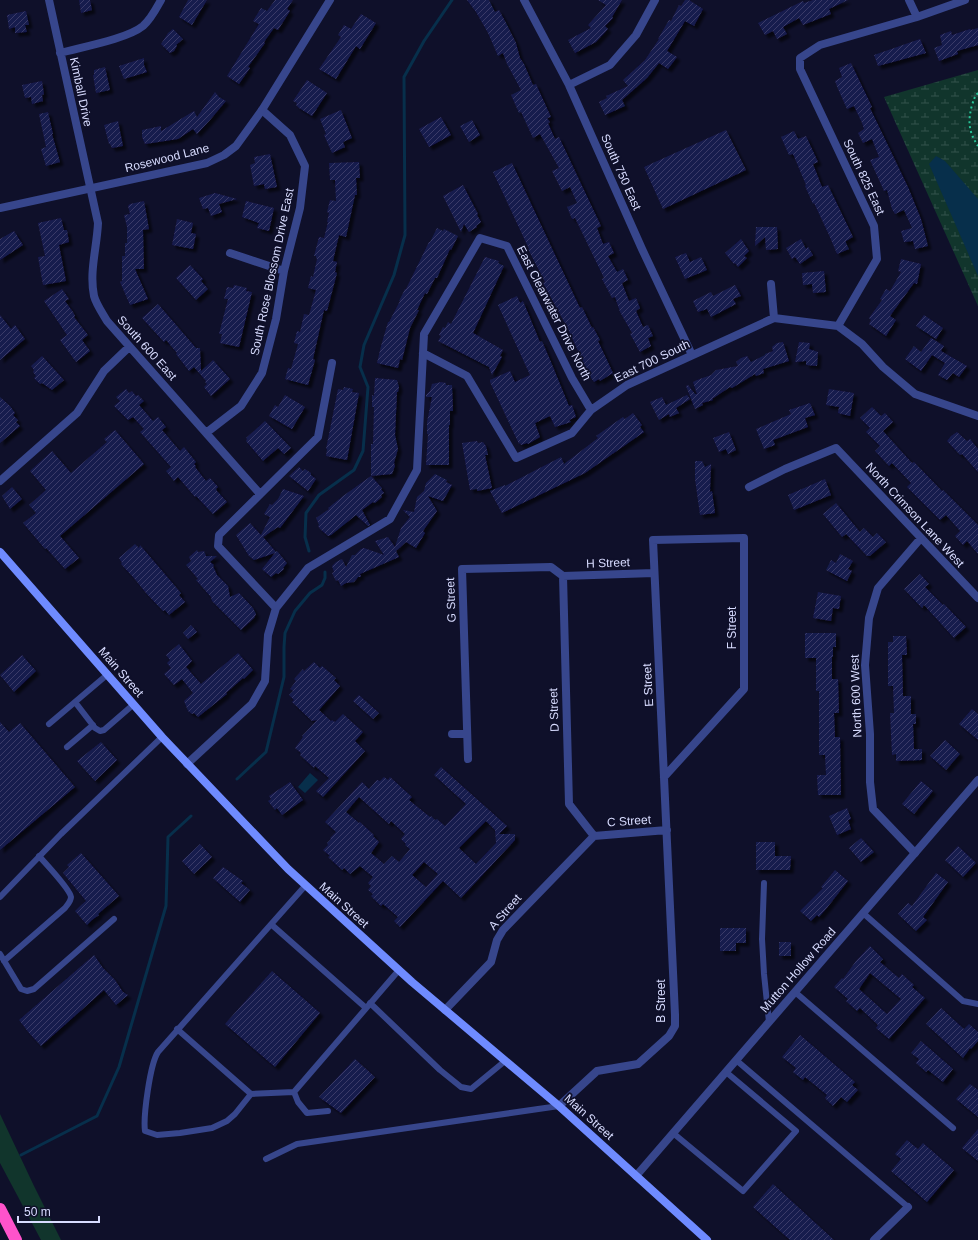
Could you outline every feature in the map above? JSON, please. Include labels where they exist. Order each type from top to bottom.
[{"type":"highway","points":[[0,1209],[16,1240]]},
{"type":"main road","name":"Main Street","points":[[0,552],[162,737],[272,854],[305,886],[399,970],[559,1106],[707,1240]]},
{"type":"street","name":"Kimball Drive","points":[[49,0],[90,189]]},
{"type":"street","points":[[60,53],[128,35],[143,26],[153,14],[161,0]]},
{"type":"street","name":"Rosewood Lane","points":[[0,208],[207,163],[224,155],[236,146],[262,110],[330,0]]},
{"type":"street","name":"South 750 East","points":[[524,0],[568,85],[692,355]]},
{"type":"street","points":[[568,85],[610,64],[636,35],[655,0]]},
{"type":"street","points":[[909,0],[917,17],[965,0]]},
{"type":"street","name":"South 825 East","points":[[838,326],[877,259],[874,226],[800,69],[800,58],[820,45],[917,17]]},
{"type":"street","name":"South Rose Blossom Drive East","points":[[206,433],[241,406],[262,373],[276,319],[284,271],[300,208],[305,166],[290,134],[262,110]]},
{"type":"street","name":"South 600 East","points":[[90,189],[98,223],[92,276],[94,297],[107,321],[260,494]]},
{"type":"street","name":"East Clearwater Drive North","points":[[276,608],[308,568],[390,519],[417,470],[424,334],[480,238],[507,246],[572,378],[591,410]]},
{"type":"street","points":[[230,253],[284,271]]},
{"type":"street","points":[[771,284],[774,318],[838,326],[862,344],[882,367],[915,394],[978,416]]},
{"type":"street","name":"East 700 South","points":[[423,353],[467,376],[516,458],[572,433],[591,410],[627,384],[774,318]]},
{"type":"street","points":[[0,481],[77,413],[104,371],[129,347]]},
{"type":"street","points":[[187,764],[252,704],[265,681],[268,635],[276,608],[218,546],[219,536],[318,437],[332,363]]},
{"type":"street","name":"North Crimson Lane West","points":[[749,487],[785,469],[836,448],[978,598]]},
{"type":"street","name":"F Street","points":[[653,540],[744,538],[744,689],[664,777]]},
{"type":"street","name":"North 600 West","points":[[915,853],[873,809],[870,782],[870,734],[865,665],[869,618],[878,588],[921,538]]},
{"type":"street","name":"E Street","points":[[653,540],[667,830]]},
{"type":"street","name":"G Street","points":[[468,759],[462,569],[551,567],[563,576]]},
{"type":"street","name":"H Street","points":[[563,576],[654,573]]},
{"type":"street","name":"D Street","points":[[563,576],[570,804],[594,836]]},
{"type":"street","points":[[452,734],[467,734]]},
{"type":"street","name":"Mutton Hollow Road","points":[[636,1176],[978,780]]},
{"type":"street","name":"C Street","points":[[594,836],[667,830]]},
{"type":"street","name":"B Street","points":[[559,1106],[597,1070],[638,1064],[669,1036],[674,1026],[676,1015],[667,830]]},
{"type":"street","name":"A Street","points":[[445,1010],[491,962],[497,940],[503,930],[594,836]]},
{"type":"street","points":[[874,1240],[908,1207]]},
{"type":"lane","points":[[50,724],[108,674]]},
{"type":"lane","points":[[75,702],[97,730],[104,730],[134,704]]},
{"type":"lane","points":[[67,748],[93,725]]},
{"type":"lane","points":[[0,897],[61,834],[162,737]]},
{"type":"lane","points":[[4,960],[65,908],[70,902],[71,896],[67,889],[39,856]]},
{"type":"lane","points":[[764,883],[762,939],[769,1022]]},
{"type":"lane","points":[[251,1094],[235,1114],[226,1121],[212,1128],[157,1135],[145,1131],[151,1071],[155,1057],[177,1029],[272,925],[305,886]]},
{"type":"lane","points":[[863,913],[963,1001],[978,1004]]},
{"type":"lane","points":[[0,954],[21,988],[27,991],[34,989],[114,919]]},
{"type":"lane","points":[[272,925],[461,1087],[471,1089],[505,1061]]},
{"type":"lane","points":[[177,1029],[251,1094],[294,1092],[399,970]]},
{"type":"lane","points":[[795,992],[953,1128]]},
{"type":"lane","points":[[736,1060],[908,1207]]},
{"type":"lane","points":[[673,1133],[743,1191],[796,1131],[726,1072]]},
{"type":"lane","points":[[294,1092],[298,1102],[307,1113],[328,1111]]},
{"type":"lane","points":[[266,1159],[296,1144],[559,1106]]},
{"type":"path","points":[[978,94],[975,96],[969,119],[973,138],[978,146]]},
{"type":"green space","points":[[978,70],[978,306],[884,97]]},
{"type":"green space","points":[[0,1114],[61,1240],[41,1240],[0,1163]]},
{"type":"water","points":[[936,156],[945,161],[978,199],[978,276],[929,164]]},
{"type":"water","points":[[310,773],[318,780],[305,793],[298,787]]},
{"type":"building","points":[[79,0],[90,0],[92,10],[81,13]]},
{"type":"building","points":[[188,0],[207,0],[192,25],[179,17]]},
{"type":"building","points":[[275,0],[293,0],[287,9],[290,11],[278,30],[274,28],[264,42],[265,43],[248,67],[250,68],[239,84],[227,76],[259,24],[253,21],[261,8],[267,11]]},
{"type":"building","points":[[467,0],[489,0],[495,12],[499,10],[516,43],[520,58],[533,85],[536,84],[551,117],[547,118],[550,122],[548,123],[555,139],[559,137],[601,226],[597,228],[603,244],[609,242],[614,253],[608,256],[617,272],[623,269],[628,280],[622,283],[629,301],[636,298],[640,308],[636,311],[643,327],[648,325],[653,336],[648,338],[651,346],[640,352],[630,334],[632,333],[620,312],[615,297],[612,298],[602,279],[604,278],[575,218],[572,219],[567,207],[577,203],[570,187],[562,191],[552,171],[559,168],[540,134],[533,138],[521,112],[519,113],[511,95],[521,90],[507,64],[503,53],[498,56],[488,33]]},
{"type":"building","points":[[598,0],[622,0],[612,17],[613,18],[605,26],[608,29],[596,42],[575,53],[568,40],[591,28],[588,25],[606,5]]},
{"type":"building","points":[[685,0],[689,0],[703,9],[694,26],[685,21],[667,51],[677,57],[668,69],[659,63],[647,78],[622,100],[625,106],[605,115],[599,102],[607,98],[606,96],[628,86],[623,80],[645,60],[659,39],[669,20],[671,21],[679,5],[681,6]]},
{"type":"building","points":[[813,0],[848,0],[829,9],[831,14],[803,25],[799,18],[783,27],[787,34],[777,39],[773,31],[765,35],[758,23],[803,1],[804,3]]},
{"type":"building","points":[[26,11],[29,25],[25,25],[27,32],[15,33],[15,27],[9,29],[7,15]]},
{"type":"building","points":[[361,14],[376,23],[360,49],[356,46],[336,79],[319,69],[341,37],[338,35],[344,25],[351,29]]},
{"type":"building","points":[[978,28],[978,45],[957,51],[958,54],[939,61],[934,48],[942,45],[940,35],[951,31],[952,35]]},
{"type":"building","points":[[173,29],[183,39],[176,45],[177,46],[174,51],[170,53],[161,44],[168,33]]},
{"type":"building","points":[[920,39],[926,53],[878,66],[874,55]]},
{"type":"building","points":[[144,58],[144,65],[147,72],[124,79],[119,66]]},
{"type":"building","points":[[851,63],[872,107],[870,108],[908,187],[921,219],[928,246],[915,249],[913,241],[904,242],[901,231],[912,228],[904,210],[895,214],[892,209],[887,190],[884,191],[870,160],[879,157],[872,139],[863,143],[858,133],[864,129],[862,123],[854,106],[847,109],[838,89],[835,81],[842,77],[839,68]]},
{"type":"building","points":[[105,67],[110,90],[96,93],[93,75],[94,70]]},
{"type":"building","points":[[307,80],[327,93],[312,116],[299,108],[296,105],[297,103],[293,101]]},
{"type":"building","points":[[42,81],[44,94],[42,95],[43,101],[32,104],[31,97],[25,98],[22,85]]},
{"type":"building","points":[[215,92],[219,97],[226,101],[197,134],[193,129],[178,139],[145,144],[142,137],[142,130],[161,126],[161,131],[194,111],[197,117]]},
{"type":"building","points":[[341,110],[352,138],[343,142],[345,147],[332,153],[324,135],[326,134],[320,119]]},
{"type":"building","points":[[48,112],[52,134],[60,162],[46,166],[41,149],[46,147],[39,114]]},
{"type":"building","points":[[441,117],[451,135],[429,147],[419,129]]},
{"type":"building","points":[[472,120],[480,135],[469,142],[460,126]]},
{"type":"building","points":[[118,121],[123,146],[112,148],[109,144],[104,125]]},
{"type":"building","points":[[726,130],[746,170],[663,209],[644,167]]},
{"type":"building","points":[[794,131],[798,139],[806,136],[818,162],[813,164],[822,187],[828,185],[853,237],[846,241],[849,249],[837,254],[805,186],[806,185],[793,154],[789,155],[781,137]]},
{"type":"building","points":[[270,154],[277,187],[265,189],[264,184],[254,186],[250,165],[255,163],[254,157]]},
{"type":"building","points":[[359,162],[360,178],[356,178],[357,195],[355,195],[346,237],[339,235],[333,261],[337,262],[335,272],[337,273],[327,311],[324,310],[313,359],[315,360],[308,385],[285,379],[288,368],[291,369],[298,344],[294,343],[297,331],[300,332],[304,314],[309,315],[316,290],[308,288],[311,276],[313,277],[317,259],[316,256],[314,256],[319,237],[324,238],[328,222],[329,213],[327,212],[330,200],[336,201],[335,180],[330,180],[329,163]]},
{"type":"building","points":[[512,163],[580,308],[582,307],[592,328],[593,327],[600,340],[598,341],[613,373],[600,381],[599,379],[594,382],[589,375],[568,329],[543,283],[545,282],[528,249],[493,172]]},
{"type":"building","points":[[463,185],[481,222],[476,226],[477,227],[469,232],[464,224],[461,232],[443,196]]},
{"type":"building","points":[[215,193],[237,199],[219,204],[222,212],[211,216],[208,208],[203,209],[199,198]]},
{"type":"building","points":[[144,201],[149,229],[143,230],[144,269],[135,269],[148,299],[130,305],[120,282],[122,281],[122,256],[125,256],[125,243],[127,243],[127,227],[124,215],[130,214],[128,206],[130,204]]},
{"type":"building","points":[[246,201],[274,208],[269,231],[257,228],[259,223],[242,217]]},
{"type":"building","points":[[61,218],[64,230],[67,230],[69,242],[59,245],[66,281],[43,285],[38,257],[45,256],[38,223]]},
{"type":"building","points":[[177,219],[193,223],[191,233],[196,234],[193,249],[172,245]]},
{"type":"building","points":[[756,227],[777,227],[778,249],[766,250],[765,237],[755,246]]},
{"type":"building","points":[[437,228],[443,231],[444,229],[458,236],[451,250],[450,249],[437,278],[435,278],[427,294],[425,293],[417,310],[419,310],[410,328],[402,360],[400,359],[398,368],[377,363],[388,322]]},
{"type":"building","points":[[14,231],[23,245],[0,260],[0,239]]},
{"type":"building","points":[[741,239],[749,251],[744,256],[747,258],[738,267],[725,253]]},
{"type":"building","points":[[801,239],[806,249],[808,247],[813,255],[800,264],[795,257],[792,259],[786,248]]},
{"type":"building","points":[[686,253],[690,262],[701,257],[707,270],[685,279],[675,257]]},
{"type":"building","points":[[485,257],[499,261],[498,263],[504,266],[473,333],[503,350],[500,356],[502,357],[492,375],[489,367],[438,341],[443,327],[445,328],[448,322],[451,324]]},
{"type":"building","points":[[901,259],[921,264],[917,284],[914,283],[890,316],[896,320],[886,336],[869,324],[871,320],[869,318],[882,300],[880,299],[886,289],[890,291],[901,272],[898,271]]},
{"type":"building","points":[[190,265],[203,279],[201,281],[208,289],[196,300],[176,278]]},
{"type":"building","points":[[824,271],[826,292],[813,293],[812,284],[803,285],[802,273]]},
{"type":"building","points":[[234,285],[247,288],[246,291],[252,292],[239,347],[220,343],[222,334],[219,334],[228,299],[224,299],[227,287],[233,288]]},
{"type":"building","points":[[735,285],[741,296],[733,299],[736,304],[711,317],[707,309],[698,312],[693,301],[711,292],[713,296]]},
{"type":"building","points":[[62,289],[69,299],[65,301],[73,312],[74,317],[88,335],[82,340],[90,351],[76,362],[60,340],[67,335],[44,301]]},
{"type":"building","points":[[517,296],[520,303],[523,301],[540,342],[542,341],[569,406],[572,405],[576,417],[569,420],[571,422],[555,427],[550,416],[535,423],[540,437],[528,444],[521,445],[520,443],[519,444],[490,382],[490,380],[510,371],[515,382],[530,375],[498,305]]},
{"type":"building","points":[[158,304],[196,348],[200,348],[201,371],[213,360],[230,379],[211,396],[204,387],[207,384],[205,382],[206,381],[194,367],[189,371],[166,340],[164,342],[142,318]]},
{"type":"building","points":[[0,315],[11,329],[15,325],[25,339],[0,360]]},
{"type":"building","points":[[924,315],[943,328],[936,339],[916,326]]},
{"type":"building","points":[[931,338],[944,346],[941,351],[967,366],[959,377],[953,373],[947,380],[938,375],[945,363],[932,355],[921,371],[905,359],[914,346],[921,352]]},
{"type":"building","points":[[783,342],[789,361],[763,369],[764,373],[756,376],[755,374],[732,388],[730,387],[712,399],[713,400],[702,403],[703,405],[695,409],[686,386],[688,385],[695,394],[697,394],[693,382],[711,375],[716,370],[738,366],[736,362],[741,358],[747,356],[751,362],[773,351],[772,347],[777,343]]},
{"type":"building","points":[[799,342],[810,343],[809,349],[818,352],[817,366],[806,365],[806,361],[795,362]]},
{"type":"building","points":[[42,356],[64,380],[52,390],[42,383],[40,384],[34,378],[36,376],[31,366]]},
{"type":"building","points":[[375,378],[397,380],[399,387],[397,392],[395,435],[398,449],[392,474],[371,476],[371,444],[373,444],[374,407],[372,407],[372,395],[374,396]]},
{"type":"building","points":[[441,382],[446,383],[446,385],[452,385],[453,411],[450,411],[449,465],[426,465],[428,434],[427,422],[432,397],[426,397],[426,395],[430,391],[432,384]]},
{"type":"building","points":[[344,387],[353,389],[352,392],[359,393],[347,460],[326,456],[326,449],[338,389],[343,390]]},
{"type":"building","points":[[126,389],[129,393],[132,391],[136,396],[138,395],[144,401],[139,405],[153,421],[158,417],[166,427],[162,430],[180,451],[184,447],[196,462],[194,464],[196,466],[195,467],[206,481],[210,478],[218,487],[216,489],[217,491],[227,502],[213,514],[196,496],[195,497],[178,477],[174,481],[166,471],[171,467],[140,432],[144,429],[133,417],[128,420],[114,406],[120,401],[116,397]]},
{"type":"building","points":[[829,389],[854,393],[850,416],[838,413],[839,407],[826,405]]},
{"type":"building","points":[[285,395],[305,407],[292,429],[269,416],[275,405],[278,407]]},
{"type":"building","points":[[687,395],[690,399],[676,408],[679,413],[670,417],[669,414],[659,420],[650,402],[662,397],[666,405]]},
{"type":"building","points":[[0,397],[15,413],[13,415],[18,420],[16,422],[20,426],[0,443]]},
{"type":"building","points":[[810,403],[815,415],[805,418],[808,427],[773,440],[775,445],[764,449],[756,429],[791,414],[789,410]]},
{"type":"building","points":[[872,407],[881,416],[885,413],[893,422],[883,431],[912,463],[914,462],[978,525],[978,554],[967,541],[963,545],[955,536],[960,531],[946,515],[940,520],[907,487],[911,483],[892,463],[889,466],[875,451],[880,446],[866,432],[870,428],[860,418]]},
{"type":"building","points":[[633,413],[642,425],[640,427],[644,432],[585,473],[502,513],[490,491],[505,486],[561,457],[564,464],[598,438],[596,436],[623,417],[625,419]]},
{"type":"building","points":[[265,421],[291,448],[284,454],[278,448],[263,461],[246,441],[246,438]]},
{"type":"building","points":[[115,430],[144,464],[60,536],[79,558],[65,569],[46,548],[45,549],[23,523],[36,513],[29,505],[46,490],[30,471],[52,451],[71,473],[107,442],[104,439]]},
{"type":"building","points":[[729,432],[736,450],[728,454],[726,449],[719,452],[713,438]]},
{"type":"building","points":[[957,432],[967,441],[970,439],[978,449],[978,472],[962,454],[960,455],[947,441]]},
{"type":"building","points":[[477,441],[478,443],[483,442],[486,446],[488,455],[485,455],[492,488],[477,491],[477,489],[470,490],[462,443]]},
{"type":"building","points":[[695,461],[702,461],[705,467],[711,464],[710,492],[712,491],[715,513],[700,515],[695,479]]},
{"type":"building","points":[[299,467],[303,471],[305,469],[311,473],[311,475],[316,479],[308,491],[289,476]]},
{"type":"building","points":[[435,474],[447,480],[446,482],[452,485],[443,501],[428,496],[437,511],[423,531],[425,533],[416,548],[406,542],[396,551],[399,557],[360,574],[361,577],[358,577],[354,582],[346,583],[341,586],[338,580],[336,581],[332,573],[334,572],[332,566],[342,559],[346,567],[352,555],[355,555],[364,548],[384,555],[375,541],[388,537],[395,547],[401,528],[410,517],[403,510],[414,512],[417,497],[424,491],[426,483]]},
{"type":"building","points":[[371,476],[382,488],[381,489],[384,493],[375,503],[373,502],[362,510],[370,525],[368,526],[356,515],[328,536],[318,526],[319,525],[316,518]]},
{"type":"building","points":[[825,479],[831,495],[794,510],[788,495]]},
{"type":"building","points":[[12,487],[22,499],[10,509],[2,496]]},
{"type":"building","points":[[283,489],[304,496],[280,528],[278,527],[263,537],[287,563],[283,568],[284,569],[271,577],[262,569],[275,553],[254,560],[249,556],[236,535],[250,523],[261,535],[270,517],[264,514],[270,504],[272,505],[278,499]]},
{"type":"building","points":[[836,503],[860,532],[864,528],[873,537],[877,533],[886,542],[870,556],[867,556],[846,534],[842,537],[823,514]]},
{"type":"building","points":[[135,544],[139,548],[140,545],[181,593],[179,595],[185,602],[169,615],[165,610],[163,611],[146,593],[121,564],[122,563],[119,558]]},
{"type":"building","points":[[197,550],[198,552],[204,551],[206,556],[217,556],[210,562],[214,565],[213,566],[217,575],[228,586],[230,597],[239,593],[253,608],[256,614],[254,618],[241,630],[212,601],[211,597],[196,580],[198,579],[186,565],[191,561],[189,557]]},
{"type":"building","points":[[840,554],[853,561],[848,569],[852,571],[847,581],[826,570],[831,560],[836,563]]},
{"type":"building","points":[[920,574],[929,584],[925,587],[966,627],[954,638],[924,605],[922,608],[904,589]]},
{"type":"building","points":[[818,592],[841,596],[839,609],[833,608],[831,621],[813,618]]},
{"type":"building","points":[[191,625],[197,632],[188,639],[183,633]]},
{"type":"building","points":[[805,633],[836,633],[836,647],[833,647],[832,657],[832,679],[838,679],[839,713],[834,713],[835,737],[840,737],[841,795],[818,795],[817,775],[826,775],[825,755],[819,755],[819,691],[816,691],[816,658],[805,658]]},
{"type":"building","points":[[893,636],[906,636],[907,655],[902,655],[903,696],[911,696],[911,714],[916,714],[916,724],[913,724],[914,749],[922,749],[922,760],[896,761],[896,754],[892,755],[890,713],[894,713],[893,686],[888,686],[888,642],[893,642]]},
{"type":"building","points":[[179,644],[192,661],[186,667],[201,684],[238,653],[253,670],[226,693],[227,694],[198,717],[194,713],[192,714],[188,711],[184,701],[193,693],[182,679],[174,685],[164,674],[171,668],[167,663],[170,660],[166,655]]},
{"type":"building","points":[[22,655],[36,671],[14,692],[0,675]]},
{"type":"building","points":[[314,662],[320,668],[322,666],[336,678],[334,680],[340,686],[319,710],[331,721],[332,720],[335,722],[343,714],[363,732],[355,741],[365,751],[323,797],[316,791],[329,778],[315,766],[314,768],[295,748],[303,737],[302,736],[317,720],[312,721],[292,702],[294,700],[289,695],[293,691],[290,689],[296,681],[294,679],[303,669],[304,671]]},
{"type":"building","points":[[359,695],[379,713],[373,719],[353,701]]},
{"type":"building","points":[[972,709],[978,714],[978,740],[959,724]]},
{"type":"building","points":[[0,722],[9,732],[20,723],[75,787],[0,850]]},
{"type":"building","points":[[945,740],[960,754],[946,770],[930,756]]},
{"type":"building","points":[[101,742],[117,760],[95,781],[77,761]]},
{"type":"building","points":[[441,767],[507,826],[499,834],[515,834],[515,840],[461,898],[443,881],[400,927],[394,921],[398,917],[383,904],[381,906],[371,896],[373,894],[368,890],[371,886],[368,883],[373,877],[360,866],[350,874],[344,868],[342,870],[323,850],[328,845],[327,843],[331,839],[330,838],[336,832],[325,822],[362,782],[369,789],[377,780],[380,781],[384,777],[388,780],[390,777],[412,797],[409,800],[430,817],[431,816],[435,820],[437,819],[445,826],[466,804],[434,775]],"holes":[[[359,797],[389,824],[391,821],[405,834],[401,839],[410,849],[399,862],[392,856],[384,864],[371,853],[379,842],[360,822],[359,823],[346,812]],[[486,821],[495,830],[496,843],[476,864],[459,848]],[[424,862],[438,874],[426,887],[412,875]]]},
{"type":"building","points":[[921,781],[933,791],[914,814],[902,804]]},
{"type":"building","points":[[290,782],[303,800],[282,815],[277,808],[275,810],[268,801],[271,799],[269,796]]},
{"type":"building","points":[[847,808],[851,819],[848,820],[851,829],[837,835],[829,816]]},
{"type":"building","points":[[861,838],[874,852],[861,862],[849,848]]},
{"type":"building","points":[[756,842],[775,842],[775,856],[791,856],[790,870],[756,870]]},
{"type":"building","points":[[200,844],[212,857],[194,874],[182,861]]},
{"type":"building","points":[[958,846],[976,863],[963,877],[945,860]]},
{"type":"building","points":[[81,853],[119,896],[87,925],[75,911],[86,901],[63,873],[69,867],[67,865]]},
{"type":"building","points":[[223,867],[243,881],[241,883],[250,890],[240,902],[213,878]]},
{"type":"building","points":[[835,870],[848,881],[819,917],[817,915],[811,921],[800,911],[823,888],[821,887]]},
{"type":"building","points":[[936,873],[948,882],[923,917],[927,920],[916,931],[898,914],[908,903],[912,906]]},
{"type":"building","points":[[720,928],[746,928],[746,943],[736,943],[736,951],[720,951]]},
{"type":"building","points":[[779,942],[791,942],[791,956],[779,956]]},
{"type":"building","points":[[870,946],[883,959],[880,962],[899,978],[902,974],[914,985],[912,987],[925,998],[889,1039],[876,1028],[878,1025],[860,1008],[857,1011],[846,1001],[848,999],[834,987],[842,978],[843,979],[856,961]],"holes":[[[870,973],[901,999],[887,1014],[859,989]]]},
{"type":"building","points":[[94,955],[123,992],[128,995],[116,1005],[104,990],[41,1046],[19,1020]]},
{"type":"building","points":[[272,971],[320,1013],[275,1067],[225,1024]]},
{"type":"building","points":[[941,1008],[964,1029],[969,1024],[978,1032],[978,1041],[971,1049],[970,1048],[963,1058],[926,1024]]},
{"type":"building","points":[[800,1035],[855,1082],[852,1085],[858,1090],[847,1102],[841,1097],[833,1106],[825,1098],[827,1095],[805,1077],[803,1080],[793,1072],[796,1068],[782,1057]]},
{"type":"building","points":[[921,1041],[953,1069],[943,1082],[928,1070],[926,1072],[916,1063],[919,1059],[911,1053]]},
{"type":"building","points":[[355,1059],[375,1077],[341,1113],[319,1097]]},
{"type":"building","points":[[970,1084],[978,1090],[978,1117],[956,1099]]},
{"type":"building","points":[[978,1129],[978,1161],[962,1148]]},
{"type":"building","points":[[907,1140],[918,1149],[923,1143],[954,1170],[927,1202],[891,1171],[901,1159],[895,1154]]},
{"type":"building","points":[[773,1184],[834,1240],[790,1240],[753,1207]]},
{"type":"waterway","points":[[309,551],[305,537],[306,513],[319,495],[354,470],[363,451],[368,387],[360,367],[364,345],[394,275],[405,235],[404,77],[424,41],[452,0]]},
{"type":"waterway","points":[[237,779],[266,752],[284,677],[285,633],[295,611],[310,593],[322,585],[325,578],[325,572]]},
{"type":"waterway","points":[[21,1155],[97,1116],[119,1067],[166,906],[168,837],[191,816]]}]
